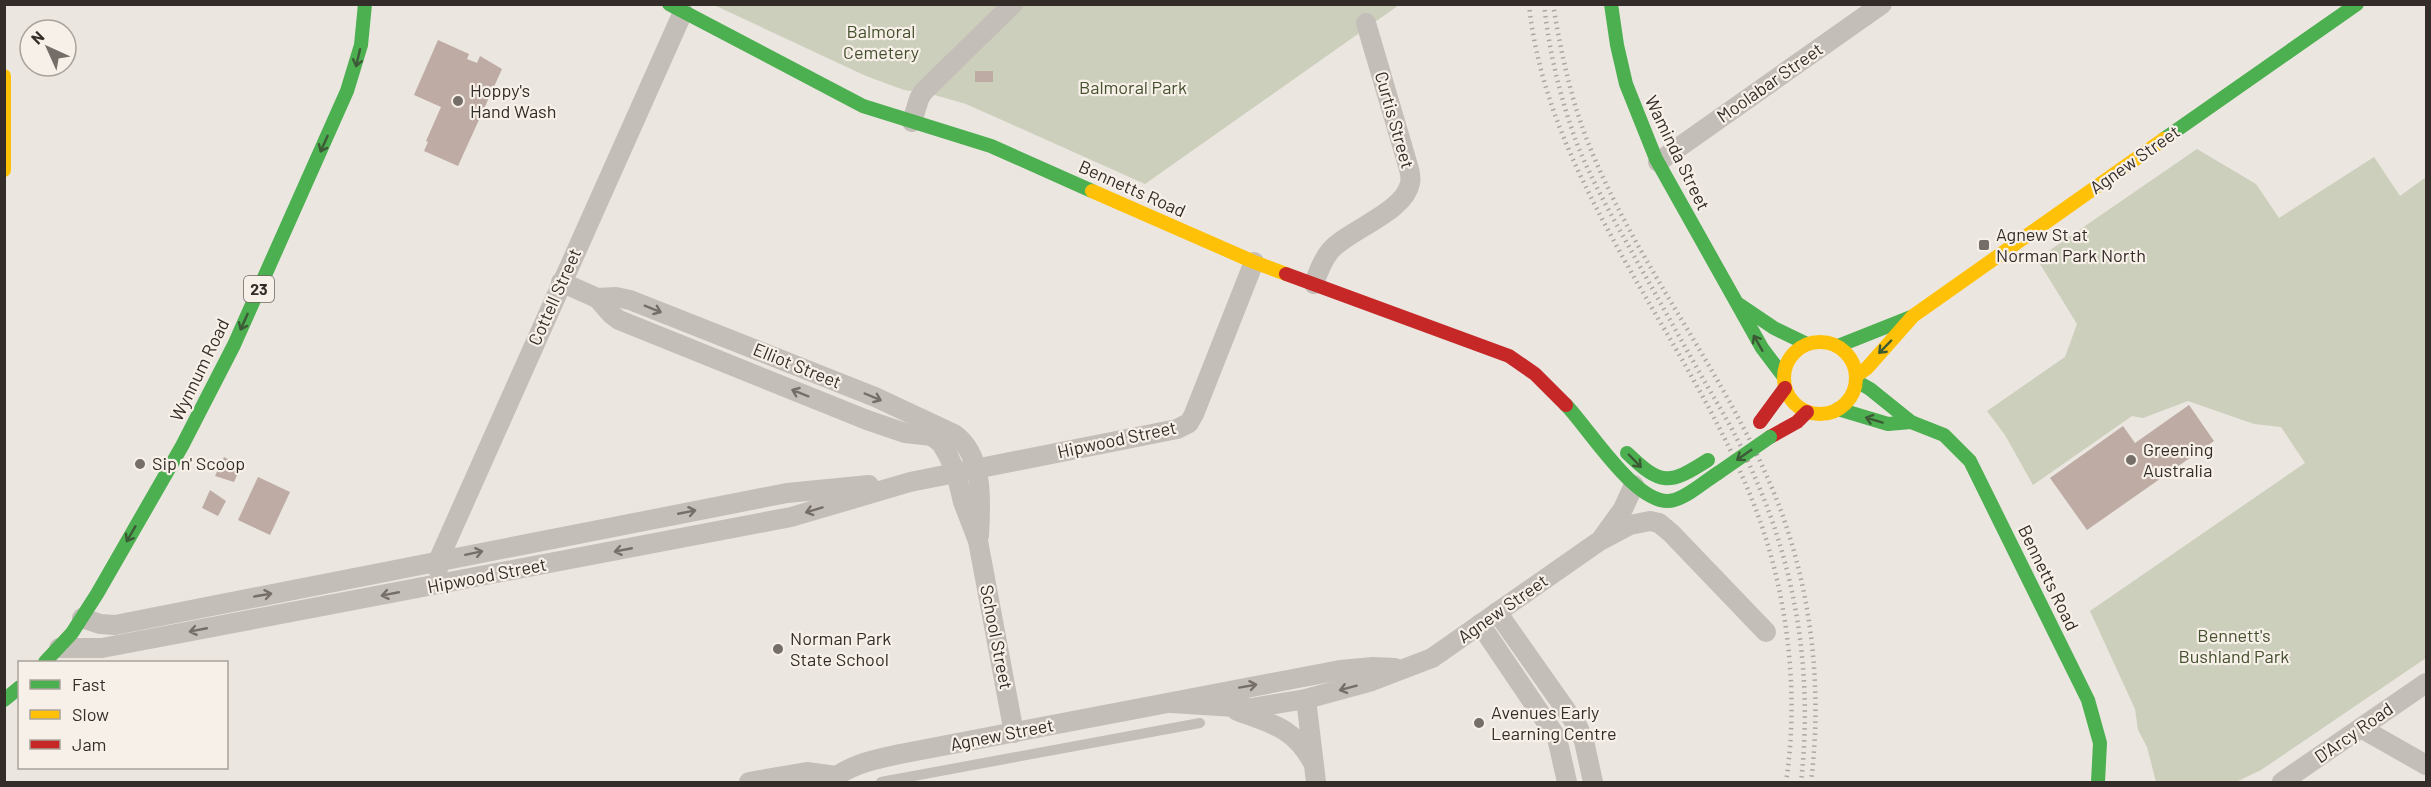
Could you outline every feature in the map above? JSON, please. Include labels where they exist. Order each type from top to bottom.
[{"type":"main road","name":"Waminda Street","points":[[1611,4],[1618,55],[1634,110],[1672,194],[1740,305],[1752,333],[1769,362],[1784,382]]},
{"type":"main road","name":"Agnew Street","points":[[1856,379],[1913,316],[2357,4]]},
{"type":"main road","name":"Wynnum Road","points":[[47,661],[82,618],[187,437],[234,345],[347,91],[355,68],[364,24],[372,6]]},
{"type":"main road","name":"Bennetts Road","points":[[676,8],[863,106],[991,146],[1254,262],[1509,356],[1535,374],[1573,412],[1634,485],[1656,499],[1670,502],[1683,496],[1770,436],[1797,422],[1807,412]]},
{"type":"main road","points":[[4,76],[4,170]]},
{"type":"main road","name":"Waminda Street","points":[[1740,305],[1774,328],[1807,344]]},
{"type":"main road","name":"Agnew Street","points":[[1838,346],[1913,316]]},
{"type":"main road","points":[[1756,425],[1784,382],[1790,357],[1807,344],[1828,343],[1838,346],[1853,364],[1856,379],[1847,402],[1828,413],[1807,412],[1797,407],[1784,382]]},
{"type":"main road","name":"Bennetts Road","points":[[1856,379],[1911,422],[1932,429],[1953,442],[1965,454],[1976,472],[2088,700],[2100,744],[2098,783]]},
{"type":"main road","name":"Bennetts Road","points":[[1838,409],[1888,424],[1911,422]]},
{"type":"main road","name":"Bennetts Road","points":[[1573,412],[1617,444],[1653,476],[1668,479],[1678,477],[1714,456]]},
{"type":"main road","points":[[4,700],[18,689]]},
{"type":"street","points":[[912,122],[918,99],[923,92],[1013,4]]},
{"type":"street","name":"Moolabar Street","points":[[1658,162],[1882,4]]},
{"type":"street","name":"Cottell Street","points":[[437,586],[438,561],[561,282],[676,8]]},
{"type":"street","name":"Curtis Street","points":[[1314,284],[1320,267],[1331,250],[1394,205],[1405,195],[1410,183],[1409,169],[1366,23]]},
{"type":"street","name":"Hipwood Street","points":[[59,648],[102,648],[437,586],[791,517],[910,482],[1173,431],[1186,425],[1194,414],[1254,262]]},
{"type":"street","name":"Elliot Street","points":[[561,282],[597,298],[616,297],[630,300],[923,419],[962,439],[971,450],[965,471]]},
{"type":"street","name":"School Street","points":[[965,471],[963,502],[978,541],[1014,733]]},
{"type":"street","name":"Hipwood Street","points":[[82,618],[104,625],[115,625],[787,493],[910,482]]},
{"type":"street","name":"Agnew Street","points":[[1598,542],[1620,512],[1634,485]]},
{"type":"street","name":"Agnew Street","points":[[1170,703],[1251,708],[1306,699],[1354,686],[1429,660],[1598,542],[1634,524],[1647,521],[1656,522],[1674,535],[1766,632]]},
{"type":"street","points":[[1497,612],[1582,735],[1593,783]]},
{"type":"street","points":[[1480,624],[1557,738],[1567,783]]},
{"type":"street","points":[[1512,671],[1531,660]]},
{"type":"street","name":"Agnew Street","points":[[749,783],[807,772],[838,780],[862,763],[1170,703],[1230,689],[1348,669],[1373,667],[1404,669]]},
{"type":"street","name":"D'Arcy Road","points":[[2282,783],[2427,683]]},
{"type":"street","points":[[1306,699],[1316,783]]},
{"type":"street","points":[[1221,706],[1290,732],[1301,742],[1312,761]]},
{"type":"street","points":[[2361,728],[2427,765]]},
{"type":"lane","name":"Agnew Street","points":[[881,783],[1200,723]]},
{"type":"green space","name":"Balmoral Park","points":[[714,5],[1399,5],[1145,184],[966,104],[931,94],[904,90],[866,76]]},
{"type":"green space","name":"Bennett's Bushland Park","points":[[2197,149],[2256,184],[2279,218],[2374,157],[2400,196],[2426,177],[2426,658],[2261,770],[2236,782],[2156,782],[2147,747],[2138,730],[2135,709],[2090,611],[2305,463],[2281,427],[2254,424],[2188,401],[2143,418],[2132,416],[2033,485],[2005,435],[1987,411],[2065,357],[2077,324],[2037,259]]},
{"type":"building","name":"Hoppy's Hand Wash","points":[[438,40],[469,54],[467,59],[477,63],[480,56],[502,69],[458,166],[424,151],[441,107],[414,95]]},
{"type":"building","points":[[975,71],[993,71],[993,82],[975,82]]},
{"type":"building","name":"Greening Australia","points":[[2189,405],[2214,441],[2087,530],[2050,478],[2123,426],[2135,443]]},
{"type":"building","points":[[224,457],[241,466],[234,482],[215,476]]},
{"type":"building","points":[[258,477],[290,492],[270,535],[238,520]]},
{"type":"building","points":[[210,490],[226,501],[218,516],[202,508]]},
{"type":"railway","points":[[1529,4],[1534,41],[1543,77],[1554,112],[1582,180],[1616,245],[1713,415],[1741,473],[1765,535],[1782,604],[1788,640],[1792,712],[1786,782]]},
{"type":"railway","points":[[1544,4],[1560,91],[1582,156],[1610,213],[1742,448],[1781,547],[1791,586],[1803,664],[1805,703],[1801,782]]},
{"type":"railway","points":[[1553,4],[1563,58],[1577,111],[1609,190],[1656,277],[1731,404],[1754,448],[1787,528],[1797,563],[1811,635],[1815,709],[1811,782]]},
{"type":"traffic: fast","points":[[46,661],[72,633],[97,594],[182,446],[234,345],[347,91],[361,45],[365,4]]},
{"type":"traffic: fast","points":[[669,4],[863,106],[991,146],[1092,191]]},
{"type":"traffic: fast","points":[[1611,4],[1626,84],[1656,159],[1762,348],[1784,377]]},
{"type":"traffic: fast","points":[[2164,139],[2357,4]]},
{"type":"traffic: fast","points":[[1740,305],[1774,328],[1807,344]]},
{"type":"traffic: fast","points":[[1838,346],[1911,317]]},
{"type":"traffic: fast","points":[[1856,381],[1870,389],[1911,422],[1944,435],[1970,461],[2088,700],[2100,743],[2098,782]]},
{"type":"traffic: fast","points":[[1566,405],[1630,481],[1645,493],[1660,500],[1680,498],[1718,473]]},
{"type":"traffic: fast","points":[[1838,409],[1888,424],[1911,422]]},
{"type":"traffic: fast","points":[[1718,473],[1770,437]]},
{"type":"traffic: fast","points":[[1627,453],[1649,472],[1666,478],[1684,474],[1708,460]]},
{"type":"traffic: fast","points":[[4,700],[18,689]]},
{"type":"traffic: slow","points":[[4,76],[4,170]]},
{"type":"traffic: slow","points":[[1856,376],[1867,368],[1913,316],[2164,139]]},
{"type":"traffic: slow","points":[[1092,191],[1286,274]]},
{"type":"traffic: slow","points":[[1820,342],[1840,348],[1850,358],[1856,378],[1850,398],[1840,408],[1820,414],[1800,408],[1790,398],[1784,378],[1790,358],[1800,348],[1820,342]]},
{"type":"traffic: jam","points":[[1286,274],[1509,356],[1535,374],[1566,405]]},
{"type":"traffic: jam","points":[[1760,422],[1785,388]]},
{"type":"traffic: jam","points":[[1770,437],[1797,422],[1807,412]]},
{"type":"place","name":"Hoppy's Hand Wash","points":[[458,101]]},
{"type":"place","name":"Agnew St at Norman Park North","points":[[1984,245]]},
{"type":"place","name":"Greening Australia","points":[[2131,460]]},
{"type":"place","name":"Sip n' Scoop","points":[[140,464]]},
{"type":"place","name":"Norman Park State School","points":[[778,649]]},
{"type":"place","name":"Avenues Early Learning Centre","points":[[1479,723]]},
{"type":"park label","name":"Balmoral Cemetery","points":[[881,42]]}]
